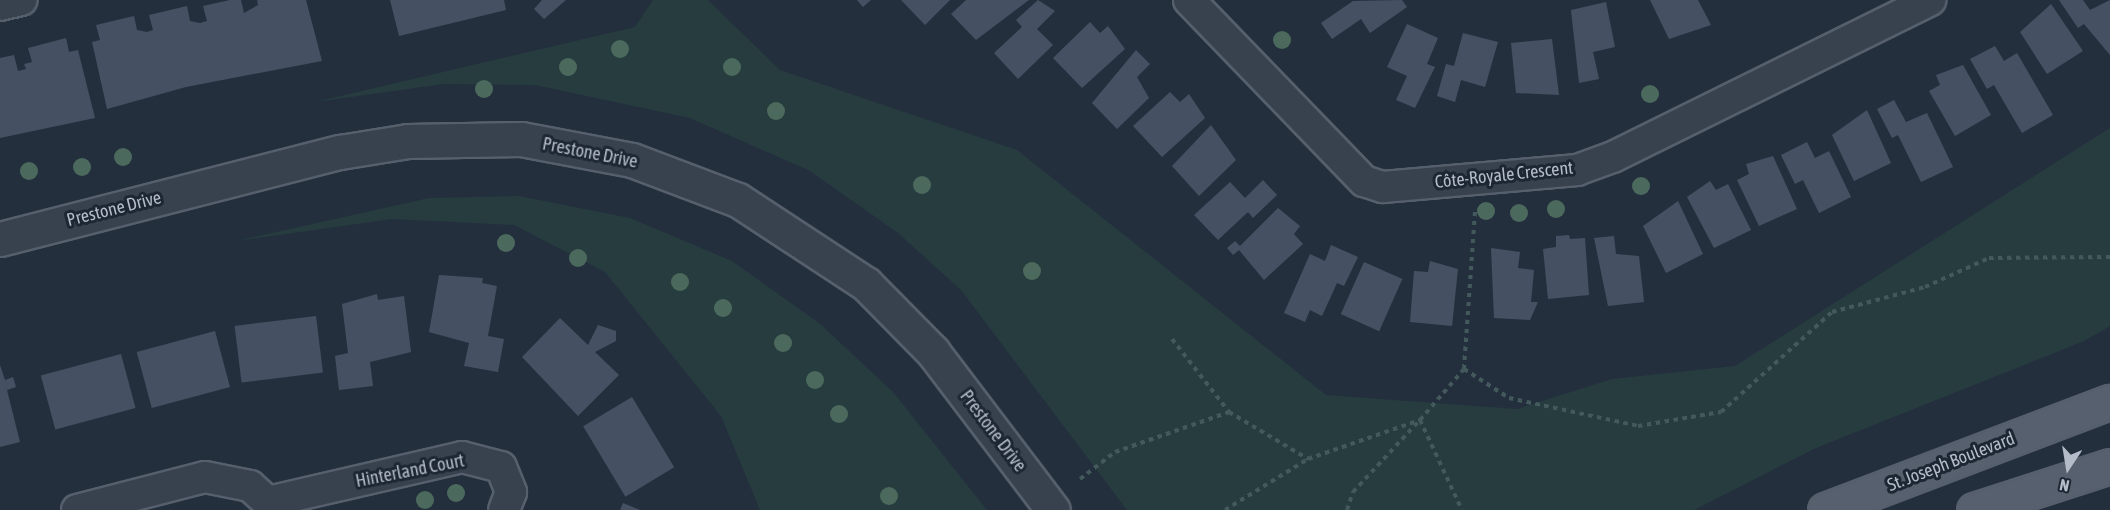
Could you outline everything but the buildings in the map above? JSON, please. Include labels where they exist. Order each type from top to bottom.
[{"type":"main road","name":"St. Joseph Boulevard","points":[[1825,510],[2110,402]]},
{"type":"main road","points":[[1974,510],[2110,466]]},
{"type":"street","points":[[0,5],[21,0]]},
{"type":"street","name":"Côte-Royale Crescent","points":[[1189,0],[1364,181],[1383,187],[1577,170],[1613,157],[1930,0]]},
{"type":"street","name":"Prestone Drive","points":[[0,239],[340,152],[408,141],[521,140],[632,160],[738,200],[866,284],[933,352],[1053,510]]},
{"type":"street","name":"Hinterland Court","points":[[275,506],[462,457],[501,467],[511,492],[504,510]]},
{"type":"street","points":[[77,510],[205,477],[250,486],[275,506]]},
{"type":"path","points":[[1347,510],[1353,492],[1464,369],[1478,177]]},
{"type":"path","points":[[1464,369],[1509,398],[1638,426],[1721,412],[1832,312],[1925,287],[1989,258],[2110,257]]},
{"type":"path","points":[[1172,339],[1229,412],[1308,459]]},
{"type":"path","points":[[1080,479],[1115,452],[1229,412]]},
{"type":"path","points":[[1225,510],[1308,459],[1420,420]]},
{"type":"path","points":[[1420,420],[1462,510]]},
{"type":"green space","points":[[653,0],[708,0],[780,70],[1017,150],[1326,395],[1517,409],[1612,379],[1735,366],[2110,128],[2110,326],[2084,341],[1816,448],[1694,510],[1127,510],[961,290],[898,233],[810,171],[690,118],[535,85],[444,84],[315,102],[635,27]]},
{"type":"green space","points":[[519,196],[630,218],[732,261],[819,323],[893,392],[987,510],[760,510],[721,416],[605,272],[514,225],[392,219],[236,241],[429,198]]}]
